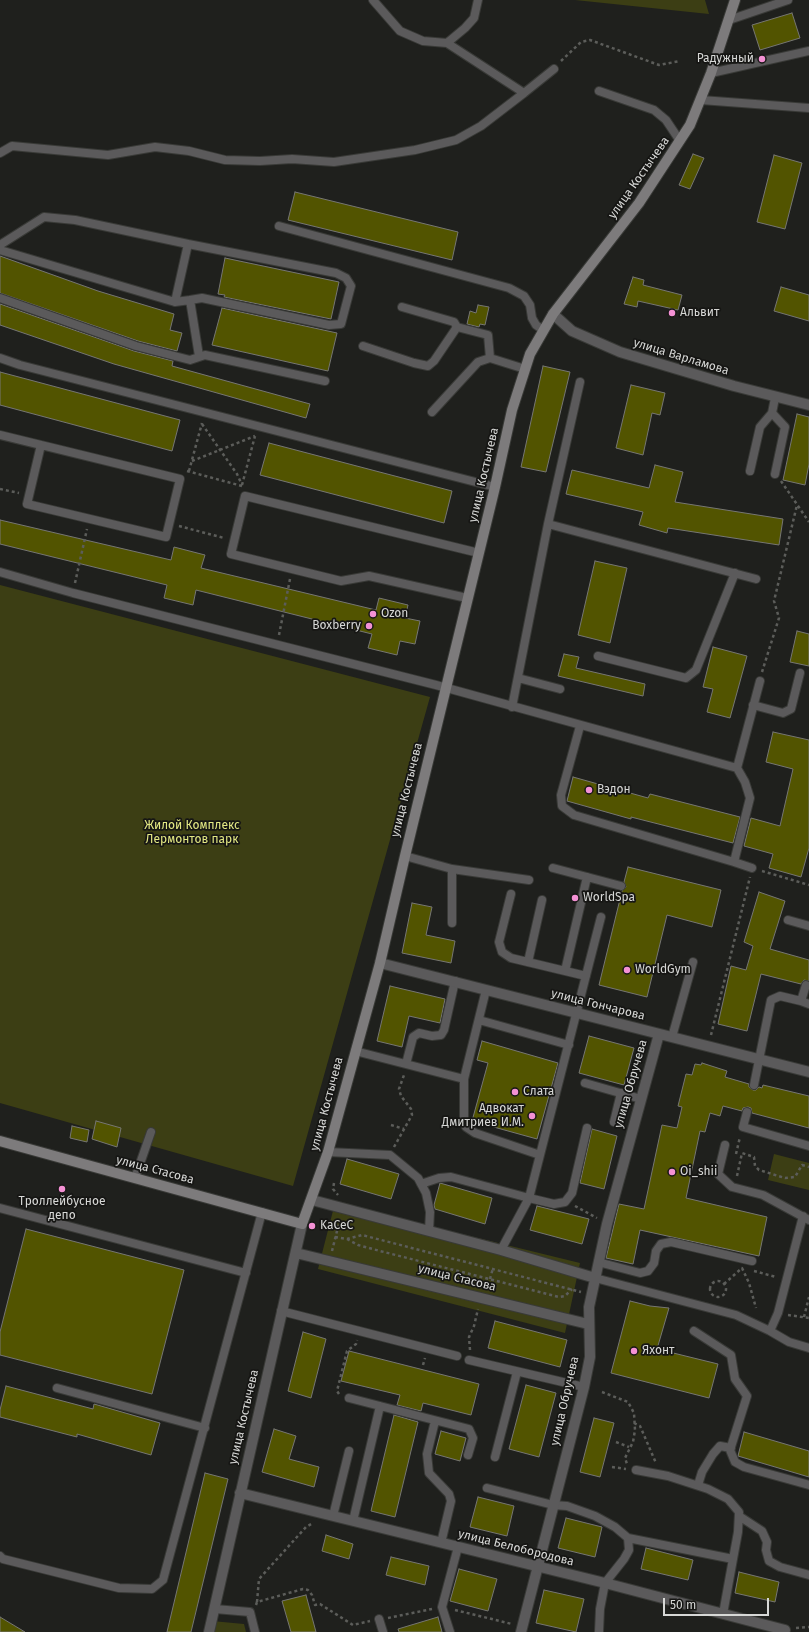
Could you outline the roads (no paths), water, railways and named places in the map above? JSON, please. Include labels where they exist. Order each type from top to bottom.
[{"type":"street","name":"улица Костычева","points":[[209,1632],[302,1224],[312,1200],[328,1152],[380,963],[495,487],[512,410],[525,369],[530,354],[553,314],[639,203],[690,125],[711,73],[735,0]]},
{"type":"street","name":"улица Варламова","points":[[553,314],[572,331],[620,352],[775,398],[809,405]]},
{"type":"street","name":"улица Гончарова","points":[[380,963],[456,981],[486,990],[809,1072]]},
{"type":"street","name":"улица Обручева","points":[[521,1632],[584,1387],[590,1358],[588,1324],[589,1307],[606,1224],[659,1034]]},
{"type":"street","name":"улица Стасова","points":[[0,1141],[302,1224]]},
{"type":"street","points":[[312,1200],[501,1250],[595,1278]]},
{"type":"street","name":"улица Стасова","points":[[296,1252],[588,1324]]},
{"type":"street","name":"улица Белобородова","points":[[240,1493],[605,1583],[785,1630]]},
{"type":"lane","points":[[373,0],[400,30],[423,41],[447,43],[524,92]]},
{"type":"lane","points":[[447,43],[465,28],[474,18],[478,0]]},
{"type":"lane","points":[[729,20],[788,0]]},
{"type":"lane","points":[[711,73],[809,51]]},
{"type":"lane","points":[[0,153],[12,146],[108,155],[155,147],[189,150],[225,160],[292,160],[334,162],[415,150],[456,140],[481,126],[554,69]]},
{"type":"lane","points":[[599,91],[654,110],[666,120],[680,141]]},
{"type":"lane","points":[[701,100],[809,108]]},
{"type":"lane","points":[[0,245],[44,217],[75,220],[336,273],[346,278],[351,286],[341,324],[329,325],[202,298],[175,302],[0,250]]},
{"type":"lane","points":[[279,226],[509,288],[524,296],[530,305],[532,318],[536,325],[543,330]]},
{"type":"lane","points":[[175,302],[188,244]]},
{"type":"lane","points":[[0,298],[136,346],[190,360],[205,355],[325,381]]},
{"type":"lane","points":[[190,300],[199,356]]},
{"type":"lane","points":[[402,307],[454,322],[456,327],[488,335],[490,358]]},
{"type":"lane","points":[[363,346],[414,363],[428,366],[434,361],[456,327]]},
{"type":"lane","points":[[0,358],[20,365],[495,487]]},
{"type":"lane","points":[[432,412],[478,362],[490,358],[525,369]]},
{"type":"lane","points":[[512,707],[548,524],[580,382]]},
{"type":"lane","points":[[750,471],[760,427],[772,412],[775,398]]},
{"type":"lane","points":[[772,412],[785,427],[777,476]]},
{"type":"lane","points":[[0,435],[41,445],[180,479],[166,537],[27,504],[41,445]]},
{"type":"lane","points":[[467,598],[457,597],[370,576],[342,581],[231,554],[245,496],[479,553]]},
{"type":"lane","points":[[548,524],[756,579]]},
{"type":"lane","points":[[0,572],[73,593],[445,689],[736,768],[745,782],[750,798],[734,862]]},
{"type":"lane","points":[[598,656],[686,678],[696,670],[736,573]]},
{"type":"lane","points":[[753,705],[783,712],[791,709],[800,673]]},
{"type":"lane","points":[[518,678],[560,689]]},
{"type":"lane","points":[[736,768],[760,681]]},
{"type":"lane","points":[[580,726],[561,795],[562,806],[574,815],[752,868]]},
{"type":"lane","points":[[405,856],[452,869],[529,880]]},
{"type":"lane","points":[[553,868],[621,886]]},
{"type":"lane","points":[[452,869],[452,923]]},
{"type":"lane","points":[[565,971],[587,877]]},
{"type":"lane","points":[[511,894],[499,942],[502,952],[511,958],[586,976]]},
{"type":"lane","points":[[528,962],[542,900]]},
{"type":"lane","points":[[501,1250],[529,1198],[601,917]]},
{"type":"lane","points":[[788,920],[809,926]]},
{"type":"lane","points":[[672,1037],[693,962]]},
{"type":"lane","points":[[406,1064],[413,1037],[419,1033],[432,1036],[441,1036],[444,1030],[456,981]]},
{"type":"lane","points":[[754,1085],[771,1000],[780,996],[805,1003],[806,985]]},
{"type":"lane","points":[[486,990],[464,1079],[464,1121],[466,1127],[476,1133],[540,1155]]},
{"type":"lane","points":[[479,1020],[569,1045]]},
{"type":"lane","points":[[355,1051],[464,1079]]},
{"type":"lane","points":[[584,1083],[641,1099]]},
{"type":"lane","points":[[614,1122],[621,1093]]},
{"type":"lane","points":[[747,1112],[743,1127],[809,1146]]},
{"type":"lane","points":[[421,1184],[439,1178],[451,1177],[554,1204],[565,1202],[572,1193],[587,1128]]},
{"type":"lane","points":[[135,1178],[151,1132]]},
{"type":"lane","points":[[725,1145],[718,1174],[732,1187],[763,1195],[806,1218],[778,1313],[770,1331]]},
{"type":"lane","points":[[328,1152],[390,1155],[418,1178],[426,1194],[430,1212],[428,1230]]},
{"type":"lane","points":[[0,1208],[246,1273]]},
{"type":"lane","points":[[0,1556],[3,1559],[119,1588],[152,1589],[163,1580],[262,1212]]},
{"type":"lane","points":[[598,1262],[640,1273],[648,1271],[654,1263],[656,1251],[661,1244],[671,1242],[752,1261]]},
{"type":"lane","points":[[595,1278],[736,1315],[790,1342],[809,1348]]},
{"type":"lane","points":[[281,1311],[457,1356]]},
{"type":"lane","points":[[694,1331],[731,1355],[735,1379],[747,1396],[731,1448],[735,1462],[744,1467],[809,1485]]},
{"type":"lane","points":[[469,1360],[584,1387]]},
{"type":"lane","points":[[495,1457],[517,1372]]},
{"type":"lane","points":[[57,1388],[205,1428]]},
{"type":"lane","points":[[349,1398],[469,1429],[473,1438],[468,1456]]},
{"type":"lane","points":[[353,1521],[380,1406]]},
{"type":"lane","points":[[435,1421],[427,1454],[429,1473],[449,1494],[451,1501],[441,1543]]},
{"type":"lane","points":[[698,1486],[702,1472],[713,1454],[720,1446],[731,1448]]},
{"type":"lane","points":[[329,1515],[349,1451]]},
{"type":"lane","points":[[636,1470],[668,1476],[698,1486],[728,1499],[739,1512],[733,1559],[723,1614]]},
{"type":"lane","points":[[486,1488],[553,1505],[567,1506],[595,1516],[615,1527],[628,1538],[733,1559]]},
{"type":"lane","points":[[739,1516],[762,1531],[767,1542],[766,1550],[769,1562],[780,1567],[809,1574]]},
{"type":"lane","points":[[599,1632],[600,1608],[605,1583],[624,1559],[629,1550],[628,1538]]},
{"type":"lane","points":[[450,1632],[442,1607],[458,1547]]},
{"type":"lane","points":[[215,1609],[250,1612],[255,1632]]},
{"type":"lane","points":[[379,1619],[383,1632]]},
{"type":"place","name":"Радужный","points":[[762,59]]},
{"type":"place","name":"Альвит","points":[[672,313]]},
{"type":"place","name":"Ozon","points":[[373,614]]},
{"type":"place","name":"Boxberry","points":[[369,626]]},
{"type":"place","name":"Вэдон","points":[[589,790]]},
{"type":"place","name":"WorldSpa","points":[[575,898]]},
{"type":"place","name":"WorldGym","points":[[627,970]]},
{"type":"place","name":"Слата","points":[[515,1092]]},
{"type":"place","name":"Адвокат Дмитриев И.М.","points":[[532,1116]]},
{"type":"place","name":"Oi_shii","points":[[672,1172]]},
{"type":"place","name":"Троллейбусное депо","points":[[62,1189]]},
{"type":"place","name":"KaCeC","points":[[312,1226]]},
{"type":"place","name":"Яхонт","points":[[634,1351]]},
{"type":"park label","name":"Жилой Комплекс Лермонтов парк","points":[[192,833]]}]
